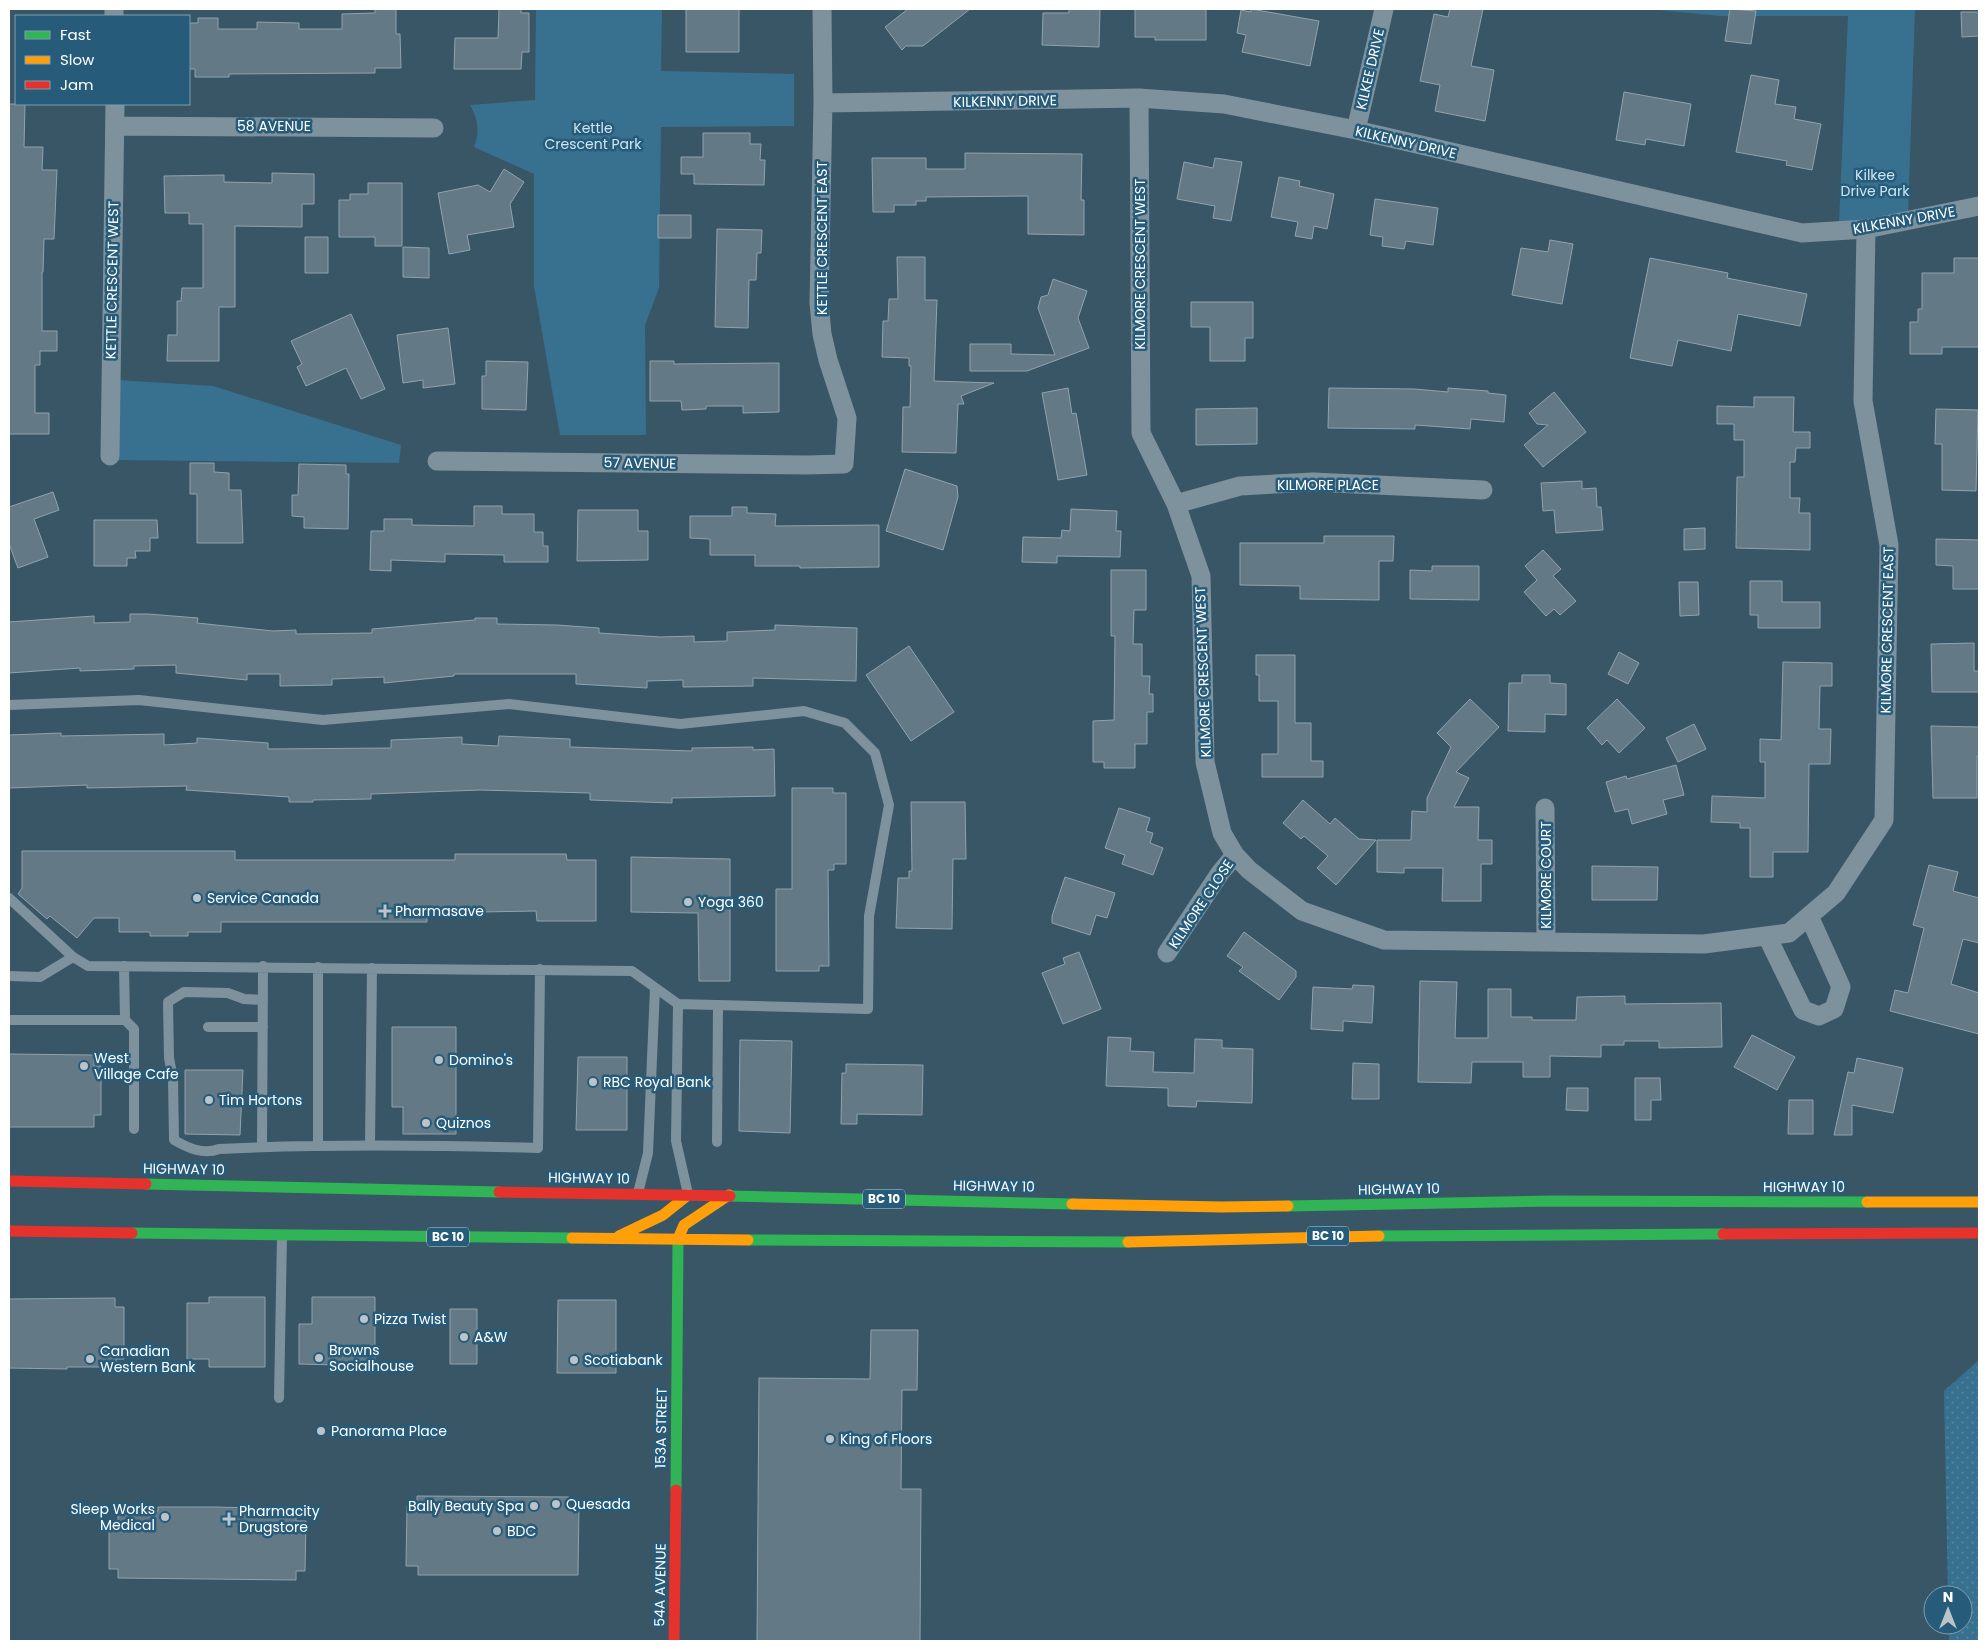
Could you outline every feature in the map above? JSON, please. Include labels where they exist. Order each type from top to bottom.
[{"type":"main road","name":"HIGHWAY 10","points":[[9,1181],[1222,1206],[1552,1201],[1979,1202]]},
{"type":"main road","points":[[613,1238],[662,1215],[688,1194]]},
{"type":"main road","points":[[678,1239],[684,1225],[729,1195]]},
{"type":"main road","name":"BC 10","points":[[9,1231],[1099,1244],[1333,1236],[1979,1232]]},
{"type":"main road","name":"153A STREET","points":[[675,1528],[678,1239]]},
{"type":"main road","name":"54A AVENUE","points":[[674,1641],[675,1528]]},
{"type":"street","name":"KETTLE CRESCENT EAST","points":[[822,9],[823,103],[819,303],[822,334],[828,360],[847,418],[844,464]]},
{"type":"street","name":"KILKEE DRIVE","points":[[1356,130],[1384,9]]},
{"type":"street","name":"KILKENNY DRIVE","points":[[823,103],[1139,98],[1224,104],[1356,130],[1802,233],[1866,228],[1979,206]]},
{"type":"street","name":"KILMORE CRESCENT WEST","points":[[1139,98],[1141,433],[1176,504],[1201,576],[1205,762],[1222,833],[1234,855],[1249,870],[1302,911],[1384,940],[1546,941]]},
{"type":"street","name":"KETTLE CRESCENT WEST","points":[[110,456],[115,105]]},
{"type":"street","name":"58 AVENUE","points":[[115,126],[434,128]]},
{"type":"street","name":"KILMORE CRESCENT EAST","points":[[1546,941],[1704,944],[1789,934],[1836,893],[1884,820],[1890,545],[1863,401],[1866,228]]},
{"type":"street","name":"57 AVENUE","points":[[437,461],[844,464]]},
{"type":"street","name":"KILMORE PLACE","points":[[1176,504],[1240,486],[1313,482],[1483,490]]},
{"type":"street","name":"KILMORE COURT","points":[[1545,808],[1546,941]]},
{"type":"street","name":"KILMORE CLOSE","points":[[1167,953],[1220,872],[1234,855]]},
{"type":"street","points":[[1767,936],[1803,1010],[1819,1016],[1834,1009],[1841,987],[1809,916]]},
{"type":"lane","points":[[9,705],[139,700],[323,720],[509,704],[680,724],[804,711],[845,723],[875,754],[888,806],[869,916],[868,1009],[678,1004],[632,971],[263,966],[88,966],[73,957],[9,898]]},
{"type":"lane","points":[[9,976],[40,977],[73,957]]},
{"type":"lane","points":[[124,966],[125,1020],[134,1029],[134,1129]]},
{"type":"lane","points":[[262,1147],[263,966]]},
{"type":"lane","points":[[318,967],[318,1146]]},
{"type":"lane","points":[[370,1145],[372,968]]},
{"type":"lane","points":[[263,1000],[244,999],[228,993],[184,992],[168,1002],[169,1058],[173,1079],[174,1140],[192,1150],[214,1151],[219,1149],[262,1147],[370,1145],[538,1148],[540,969]]},
{"type":"lane","points":[[637,1194],[648,1154],[655,988]]},
{"type":"lane","points":[[678,1004],[676,1141],[688,1194]]},
{"type":"lane","points":[[717,1142],[718,1005]]},
{"type":"lane","points":[[9,1020],[125,1020]]},
{"type":"lane","points":[[208,1026],[263,1026]]},
{"type":"lane","points":[[279,1398],[282,1235]]},
{"type":"green space","name":"Kettle Crescent Park","points":[[536,9],[662,9],[661,71],[794,74],[794,126],[661,127],[659,288],[645,325],[646,435],[560,435],[534,286],[534,174],[474,147],[477,125],[470,105],[535,100]]},
{"type":"green space","name":"Kilkee Drive Park","points":[[1648,9],[1915,9],[1908,214],[1869,222],[1839,222],[1848,16],[1721,16]]},
{"type":"green space","points":[[117,380],[213,386],[401,445],[399,463],[115,460]]},
{"type":"green space","points":[[1979,1360],[1979,1641],[1949,1641],[1949,1635],[1973,1635],[1973,1585],[1948,1585],[1944,1391]]},
{"type":"building","points":[[375,9],[396,9],[396,34],[400,34],[401,68],[375,68],[375,73],[229,74],[229,77],[195,77],[195,69],[190,69],[190,23],[198,23],[198,18],[218,18],[218,29],[257,29],[257,22],[299,23],[299,29],[342,29],[342,14],[375,13]]},
{"type":"building","points":[[499,9],[521,9],[521,13],[529,13],[529,52],[522,52],[521,69],[454,69],[455,38],[498,38]]},
{"type":"building","points":[[686,9],[739,9],[739,52],[686,52]]},
{"type":"building","points":[[908,9],[970,9],[923,46],[906,46],[902,50],[885,27]]},
{"type":"building","points":[[1069,9],[1100,9],[1099,47],[1042,45],[1043,13],[1069,13]]},
{"type":"building","points":[[1135,9],[1206,9],[1206,40],[1155,40],[1155,37],[1135,37]]},
{"type":"building","points":[[1251,9],[1319,21],[1310,66],[1242,52],[1246,35],[1237,33],[1241,10],[1251,12]]},
{"type":"building","points":[[1450,9],[1483,9],[1471,66],[1494,70],[1485,121],[1435,111],[1440,85],[1420,81],[1434,14],[1448,17]]},
{"type":"building","points":[[1730,9],[1756,11],[1751,44],[1725,41]]},
{"type":"building","points":[[1961,12],[1979,12],[1979,36],[1962,37]]},
{"type":"building","points":[[1751,75],[1779,80],[1775,104],[1796,107],[1794,119],[1821,124],[1812,170],[1786,165],[1787,161],[1736,152]]},
{"type":"building","points":[[1624,92],[1691,104],[1684,146],[1646,139],[1645,145],[1616,140]]},
{"type":"building","points":[[9,104],[15,104],[25,105],[24,147],[43,147],[42,170],[57,170],[54,239],[44,239],[42,331],[57,331],[57,351],[40,351],[40,365],[35,365],[35,413],[49,413],[49,434],[9,434]]},
{"type":"building","points":[[703,133],[750,133],[750,144],[761,144],[760,160],[765,160],[764,185],[694,184],[694,174],[681,174],[681,157],[703,157]]},
{"type":"building","points":[[965,153],[1082,154],[1081,200],[1084,200],[1084,235],[1028,234],[1028,196],[926,197],[926,201],[916,201],[916,205],[894,205],[894,212],[873,212],[872,158],[926,158],[926,169],[965,169]]},
{"type":"building","points":[[1215,158],[1242,162],[1231,221],[1213,218],[1215,206],[1177,199],[1184,162],[1213,168]]},
{"type":"building","points":[[504,169],[524,182],[510,204],[514,227],[467,235],[470,250],[449,254],[438,193],[478,185],[490,192]]},
{"type":"building","points":[[272,173],[314,174],[314,204],[302,204],[302,227],[235,226],[235,307],[219,307],[219,361],[167,361],[168,335],[177,335],[177,301],[181,301],[182,288],[203,288],[203,224],[189,224],[189,213],[165,213],[164,176],[224,175],[224,182],[272,183]]},
{"type":"building","points":[[1279,177],[1300,181],[1299,186],[1334,194],[1327,229],[1314,226],[1312,239],[1295,236],[1298,222],[1271,217]]},
{"type":"building","points":[[368,183],[402,183],[402,246],[375,246],[375,237],[339,237],[339,200],[350,200],[350,194],[368,194]]},
{"type":"building","points":[[1375,199],[1438,208],[1433,245],[1406,241],[1404,249],[1382,246],[1383,237],[1370,235]]},
{"type":"building","points":[[658,215],[691,215],[691,238],[658,238]]},
{"type":"building","points":[[717,229],[762,230],[761,253],[757,253],[756,280],[749,280],[748,328],[715,327]]},
{"type":"building","points":[[305,237],[328,237],[328,273],[305,273]]},
{"type":"building","points":[[1550,240],[1573,244],[1562,304],[1512,295],[1521,248],[1548,252]]},
{"type":"building","points":[[403,247],[429,248],[429,278],[403,277]]},
{"type":"building","points":[[897,257],[925,257],[925,300],[937,300],[934,381],[994,383],[961,396],[964,404],[958,404],[956,453],[902,452],[903,407],[910,407],[911,366],[909,366],[909,358],[882,357],[883,321],[888,321],[889,299],[898,299]]},
{"type":"building","points":[[1650,258],[1728,273],[1727,278],[1807,294],[1800,326],[1738,314],[1731,351],[1678,340],[1672,366],[1630,358]]},
{"type":"building","points":[[1954,258],[1979,258],[1979,347],[1942,347],[1942,354],[1910,354],[1910,322],[1918,322],[1918,309],[1922,309],[1922,273],[1954,273]]},
{"type":"building","points":[[1053,279],[1087,291],[1078,318],[1089,348],[1027,371],[970,371],[970,344],[1011,344],[1011,354],[1055,355],[1038,308],[1041,297],[1048,295]]},
{"type":"building","points":[[1191,302],[1253,302],[1253,338],[1245,338],[1245,361],[1210,361],[1210,327],[1191,327]]},
{"type":"building","points":[[351,314],[385,389],[361,399],[346,368],[306,386],[297,367],[302,364],[291,341]]},
{"type":"building","points":[[448,328],[455,384],[423,388],[423,380],[403,383],[397,335]]},
{"type":"building","points":[[486,361],[528,362],[526,410],[482,409],[482,376],[486,376]]},
{"type":"building","points":[[650,361],[674,361],[674,364],[779,363],[779,412],[743,413],[743,406],[706,406],[706,409],[682,410],[681,401],[650,401]]},
{"type":"building","points":[[1068,388],[1072,414],[1076,413],[1087,475],[1058,480],[1042,393]]},
{"type":"building","points":[[1329,388],[1415,389],[1448,392],[1448,388],[1488,391],[1488,393],[1506,395],[1504,422],[1471,419],[1470,429],[1415,425],[1415,429],[1328,428]]},
{"type":"building","points":[[1554,392],[1586,432],[1543,467],[1524,445],[1548,425],[1537,424],[1529,413]]},
{"type":"building","points":[[1754,397],[1794,397],[1793,432],[1810,432],[1810,448],[1796,448],[1795,462],[1790,462],[1790,498],[1800,498],[1799,513],[1810,513],[1810,550],[1736,548],[1737,477],[1744,477],[1744,440],[1734,440],[1734,424],[1717,424],[1717,406],[1754,407]]},
{"type":"building","points":[[1257,408],[1257,444],[1196,445],[1196,409]]},
{"type":"building","points":[[1936,409],[1978,410],[1976,491],[1942,490],[1942,444],[1935,444]]},
{"type":"building","points":[[190,463],[214,463],[214,472],[229,473],[229,490],[241,490],[243,543],[197,543],[197,494],[190,494]]},
{"type":"building","points":[[299,464],[346,465],[346,474],[349,474],[348,529],[304,528],[304,517],[292,516],[292,495],[298,495]]},
{"type":"building","points":[[905,469],[957,486],[958,497],[943,550],[886,531]]},
{"type":"building","points":[[1582,481],[1582,489],[1596,488],[1597,507],[1601,507],[1603,530],[1556,533],[1554,510],[1543,511],[1541,483]]},
{"type":"building","points":[[53,492],[59,510],[34,519],[48,557],[18,568],[9,544],[9,507]]},
{"type":"building","points":[[474,506],[502,506],[502,514],[534,514],[534,532],[543,532],[543,546],[548,546],[548,562],[504,562],[504,555],[445,554],[445,562],[391,560],[391,571],[370,570],[371,531],[384,531],[384,519],[412,519],[412,525],[474,526]]},
{"type":"building","points":[[732,507],[747,507],[747,513],[776,514],[775,526],[879,525],[879,567],[800,568],[800,566],[755,566],[755,555],[710,555],[710,539],[690,538],[690,516],[732,516]]},
{"type":"building","points":[[1071,509],[1117,511],[1116,531],[1121,531],[1120,557],[1057,556],[1057,563],[1022,562],[1023,537],[1061,538],[1062,530],[1070,531]]},
{"type":"building","points":[[578,510],[638,510],[638,531],[648,531],[648,560],[577,561]]},
{"type":"building","points":[[94,520],[157,520],[158,538],[150,538],[150,551],[135,551],[136,558],[127,558],[127,566],[94,566]]},
{"type":"building","points":[[1705,528],[1705,549],[1684,550],[1684,529]]},
{"type":"building","points":[[1324,536],[1394,536],[1393,561],[1379,561],[1379,600],[1300,599],[1300,586],[1240,585],[1240,543],[1324,543]]},
{"type":"building","points":[[1936,539],[1979,540],[1979,589],[1953,589],[1953,566],[1936,565]]},
{"type":"building","points":[[1543,550],[1561,569],[1553,576],[1576,601],[1560,615],[1554,609],[1546,616],[1524,592],[1537,580],[1525,566]]},
{"type":"building","points":[[1432,566],[1479,566],[1479,600],[1410,599],[1410,570],[1432,571]]},
{"type":"building","points":[[1111,570],[1146,570],[1146,610],[1134,610],[1133,644],[1142,644],[1142,676],[1150,676],[1149,694],[1153,694],[1153,712],[1147,712],[1147,744],[1135,744],[1135,768],[1104,768],[1104,762],[1093,762],[1093,721],[1114,720],[1115,636],[1111,636]]},
{"type":"building","points":[[1750,581],[1782,581],[1782,602],[1820,602],[1820,628],[1758,628],[1758,615],[1750,615]]},
{"type":"building","points":[[1679,582],[1698,582],[1699,615],[1680,616]]},
{"type":"building","points":[[130,614],[198,618],[197,623],[273,631],[296,630],[296,634],[372,633],[372,629],[475,620],[475,618],[497,618],[497,624],[599,628],[599,633],[660,637],[694,636],[694,642],[727,641],[727,632],[775,630],[775,625],[857,628],[856,681],[753,678],[753,686],[683,687],[683,680],[647,681],[647,688],[576,684],[576,674],[454,674],[454,676],[384,683],[384,677],[332,679],[332,685],[280,686],[280,674],[247,674],[247,680],[176,673],[176,665],[134,666],[134,669],[80,671],[80,668],[9,673],[9,622],[94,616],[94,623],[130,622]]},
{"type":"building","points":[[1974,643],[1974,671],[1979,671],[1979,692],[1932,692],[1931,644]]},
{"type":"building","points":[[909,646],[954,712],[911,741],[866,675]]},
{"type":"building","points":[[1619,652],[1639,663],[1628,684],[1608,674]]},
{"type":"building","points":[[1256,655],[1295,655],[1295,723],[1311,723],[1311,761],[1323,761],[1323,777],[1262,777],[1262,754],[1278,754],[1278,701],[1259,701],[1259,675],[1256,675]]},
{"type":"building","points":[[1783,662],[1832,663],[1832,686],[1820,686],[1819,729],[1831,729],[1830,764],[1809,764],[1808,852],[1773,852],[1773,877],[1750,877],[1750,828],[1740,828],[1740,823],[1711,822],[1712,796],[1765,798],[1765,762],[1760,762],[1760,739],[1781,740]]},
{"type":"building","points":[[1522,675],[1550,675],[1550,683],[1566,684],[1566,715],[1545,714],[1545,732],[1508,731],[1509,683],[1522,683]]},
{"type":"building","points":[[1470,699],[1499,727],[1456,772],[1469,778],[1454,807],[1479,807],[1478,840],[1492,840],[1492,864],[1481,864],[1481,901],[1442,901],[1443,868],[1404,868],[1404,873],[1377,872],[1377,840],[1411,840],[1412,811],[1427,812],[1427,798],[1451,747],[1437,733]]},
{"type":"building","points":[[1617,699],[1645,728],[1619,753],[1607,740],[1602,745],[1587,728]]},
{"type":"building","points":[[1694,724],[1706,749],[1678,762],[1666,738]]},
{"type":"building","points":[[1931,726],[1979,727],[1977,798],[1933,798]]},
{"type":"building","points":[[61,733],[61,736],[164,734],[164,745],[197,743],[197,738],[268,743],[268,749],[391,748],[391,740],[462,737],[462,744],[498,746],[499,736],[570,739],[570,747],[692,751],[692,748],[753,747],[753,750],[774,749],[775,796],[672,798],[672,803],[590,800],[590,793],[480,790],[371,794],[371,799],[289,802],[289,797],[186,790],[187,786],[87,788],[87,785],[9,788],[9,735]]},
{"type":"building","points":[[1676,765],[1684,795],[1663,800],[1667,814],[1632,824],[1628,809],[1615,812],[1606,782],[1626,776],[1627,779]]},
{"type":"building","points":[[792,788],[833,788],[833,793],[846,793],[846,864],[834,864],[834,870],[828,870],[829,966],[819,966],[819,971],[776,971],[776,889],[792,889]]},
{"type":"building","points":[[1303,800],[1330,824],[1335,818],[1359,839],[1376,840],[1336,885],[1317,868],[1328,856],[1304,836],[1301,839],[1283,823]]},
{"type":"building","points":[[911,802],[965,802],[966,859],[953,859],[952,929],[896,928],[898,878],[909,878],[909,871],[912,871]]},
{"type":"building","points":[[1119,808],[1150,818],[1146,831],[1153,833],[1150,843],[1163,848],[1153,875],[1122,864],[1125,855],[1105,848]]},
{"type":"building","points":[[22,851],[235,851],[235,860],[455,860],[455,854],[566,854],[567,860],[596,860],[596,921],[537,921],[536,911],[427,913],[427,922],[221,922],[221,932],[188,932],[188,936],[150,936],[150,932],[119,932],[119,918],[94,918],[77,938],[50,916],[47,919],[18,894],[22,888]]},
{"type":"building","points":[[631,857],[730,859],[730,981],[699,981],[698,913],[631,912]]},
{"type":"building","points":[[1929,865],[1958,872],[1953,891],[1979,898],[1979,943],[1963,939],[1951,984],[1979,993],[1979,1034],[1890,1011],[1895,990],[1908,993],[1924,928],[1913,925]]},
{"type":"building","points":[[1592,866],[1658,867],[1657,900],[1592,900]]},
{"type":"building","points":[[1065,877],[1115,893],[1107,918],[1096,915],[1090,935],[1052,923],[1052,916]]},
{"type":"building","points":[[1244,932],[1296,971],[1296,977],[1279,1000],[1239,971],[1243,967],[1227,956]]},
{"type":"building","points":[[1079,952],[1101,1009],[1063,1024],[1042,973],[1065,964],[1063,958]]},
{"type":"building","points":[[1420,981],[1457,982],[1455,1038],[1488,1038],[1488,989],[1511,989],[1511,1017],[1532,1017],[1532,1020],[1576,1020],[1577,997],[1625,996],[1625,1004],[1721,1003],[1722,1047],[1659,1048],[1659,1041],[1624,1041],[1624,1045],[1601,1045],[1601,1057],[1550,1056],[1550,1077],[1523,1077],[1523,1062],[1472,1062],[1471,1083],[1418,1082]]},
{"type":"building","points":[[1353,985],[1374,986],[1372,1023],[1343,1021],[1343,1031],[1311,1029],[1313,987],[1352,989]]},
{"type":"building","points":[[392,1027],[456,1027],[456,1134],[403,1134],[403,1107],[392,1107]]},
{"type":"building","points":[[1752,1035],[1795,1057],[1777,1090],[1734,1067]]},
{"type":"building","points":[[1108,1037],[1131,1038],[1130,1051],[1154,1052],[1153,1072],[1194,1073],[1195,1039],[1222,1040],[1222,1048],[1253,1049],[1252,1103],[1197,1101],[1196,1107],[1168,1106],[1168,1088],[1106,1086]]},
{"type":"building","points":[[740,1040],[792,1041],[790,1133],[739,1131]]},
{"type":"building","points":[[9,1054],[94,1055],[94,1066],[101,1066],[101,1115],[94,1115],[94,1127],[9,1127]]},
{"type":"building","points":[[578,1057],[627,1057],[627,1130],[576,1130]]},
{"type":"building","points":[[1857,1058],[1903,1068],[1893,1113],[1852,1105],[1852,1135],[1834,1135],[1848,1072],[1854,1073]]},
{"type":"building","points":[[1353,1063],[1379,1064],[1379,1099],[1352,1099]]},
{"type":"building","points":[[846,1064],[923,1065],[922,1115],[857,1114],[857,1124],[841,1124],[842,1073],[846,1073]]},
{"type":"building","points":[[185,1070],[243,1070],[240,1135],[185,1134]]},
{"type":"building","points":[[1635,1078],[1660,1078],[1661,1100],[1651,1100],[1651,1120],[1635,1120]]},
{"type":"building","points":[[1567,1088],[1588,1088],[1588,1111],[1566,1110]]},
{"type":"building","points":[[1789,1100],[1813,1100],[1813,1134],[1788,1134]]},
{"type":"building","points":[[209,1297],[265,1297],[265,1367],[209,1367],[209,1359],[187,1359],[187,1303],[209,1303]]},
{"type":"building","points":[[312,1297],[375,1297],[375,1366],[299,1364],[299,1324],[312,1324]]},
{"type":"building","points":[[115,1298],[115,1307],[124,1307],[124,1359],[116,1359],[116,1367],[67,1367],[67,1369],[9,1368],[9,1299]]},
{"type":"building","points":[[558,1300],[616,1300],[616,1373],[557,1373]]},
{"type":"building","name":"A&W","points":[[450,1309],[477,1309],[477,1364],[450,1364]]},
{"type":"building","name":"King of Floors","points":[[871,1330],[918,1330],[917,1390],[902,1390],[901,1489],[921,1489],[920,1641],[757,1641],[759,1378],[870,1379]]},
{"type":"building","points":[[417,1496],[569,1497],[569,1507],[579,1507],[578,1575],[418,1575],[418,1566],[406,1566],[407,1506],[417,1506]]},
{"type":"building","points":[[158,1507],[255,1508],[255,1512],[296,1512],[296,1521],[306,1521],[305,1571],[296,1571],[296,1580],[118,1578],[118,1569],[109,1569],[109,1521],[118,1521],[118,1511],[158,1511]]},
{"type":"traffic: fast","points":[[146,1184],[499,1192]]},
{"type":"traffic: fast","points":[[730,1196],[1072,1204]]},
{"type":"traffic: fast","points":[[1288,1206],[1552,1201],[1867,1202]]},
{"type":"traffic: fast","points":[[132,1233],[572,1238]]},
{"type":"traffic: fast","points":[[1379,1236],[1723,1234]]},
{"type":"traffic: fast","points":[[676,1490],[678,1239]]},
{"type":"traffic: fast","points":[[748,1240],[1128,1242]]},
{"type":"traffic: slow","points":[[619,1236],[663,1215],[688,1195]]},
{"type":"traffic: slow","points":[[678,1239],[684,1225],[729,1195]]},
{"type":"traffic: slow","points":[[1867,1202],[1979,1202]]},
{"type":"traffic: slow","points":[[1072,1204],[1222,1207],[1288,1206]]},
{"type":"traffic: slow","points":[[1128,1242],[1379,1236]]},
{"type":"traffic: slow","points":[[572,1238],[748,1240]]},
{"type":"traffic: jam","points":[[9,1181],[146,1184]]},
{"type":"traffic: jam","points":[[499,1192],[730,1196]]},
{"type":"traffic: jam","points":[[9,1231],[132,1233]]},
{"type":"traffic: jam","points":[[1723,1234],[1979,1233]]},
{"type":"traffic: jam","points":[[674,1641],[676,1490]]},
{"type":"place","name":"Service Canada","points":[[197,898]]},
{"type":"place","name":"Yoga 360","points":[[688,902]]},
{"type":"place","name":"Pharmasave","points":[[385,911]]},
{"type":"place","name":"Domino's","points":[[439,1060]]},
{"type":"place","name":"West Village Cafe","points":[[84,1066]]},
{"type":"place","name":"RBC Royal Bank","points":[[593,1082]]},
{"type":"place","name":"Tim Hortons","points":[[209,1100]]},
{"type":"place","name":"Quiznos","points":[[426,1123]]},
{"type":"place","name":"Pizza Twist","points":[[364,1319]]},
{"type":"place","name":"A&W","points":[[464,1337]]},
{"type":"place","name":"Browns Socialhouse","points":[[319,1358]]},
{"type":"place","name":"Canadian Western Bank","points":[[90,1359]]},
{"type":"place","name":"Scotiabank","points":[[574,1360]]},
{"type":"place","name":"Panorama Place","points":[[321,1431]]},
{"type":"place","name":"King of Floors","points":[[830,1439]]},
{"type":"place","name":"Quesada","points":[[556,1504]]},
{"type":"place","name":"Bally Beauty Spa","points":[[534,1506]]},
{"type":"place","name":"Sleep Works Medical","points":[[165,1517]]},
{"type":"place","name":"Pharmacity Drugstore","points":[[229,1519]]},
{"type":"place","name":"BDC","points":[[497,1531]]}]
